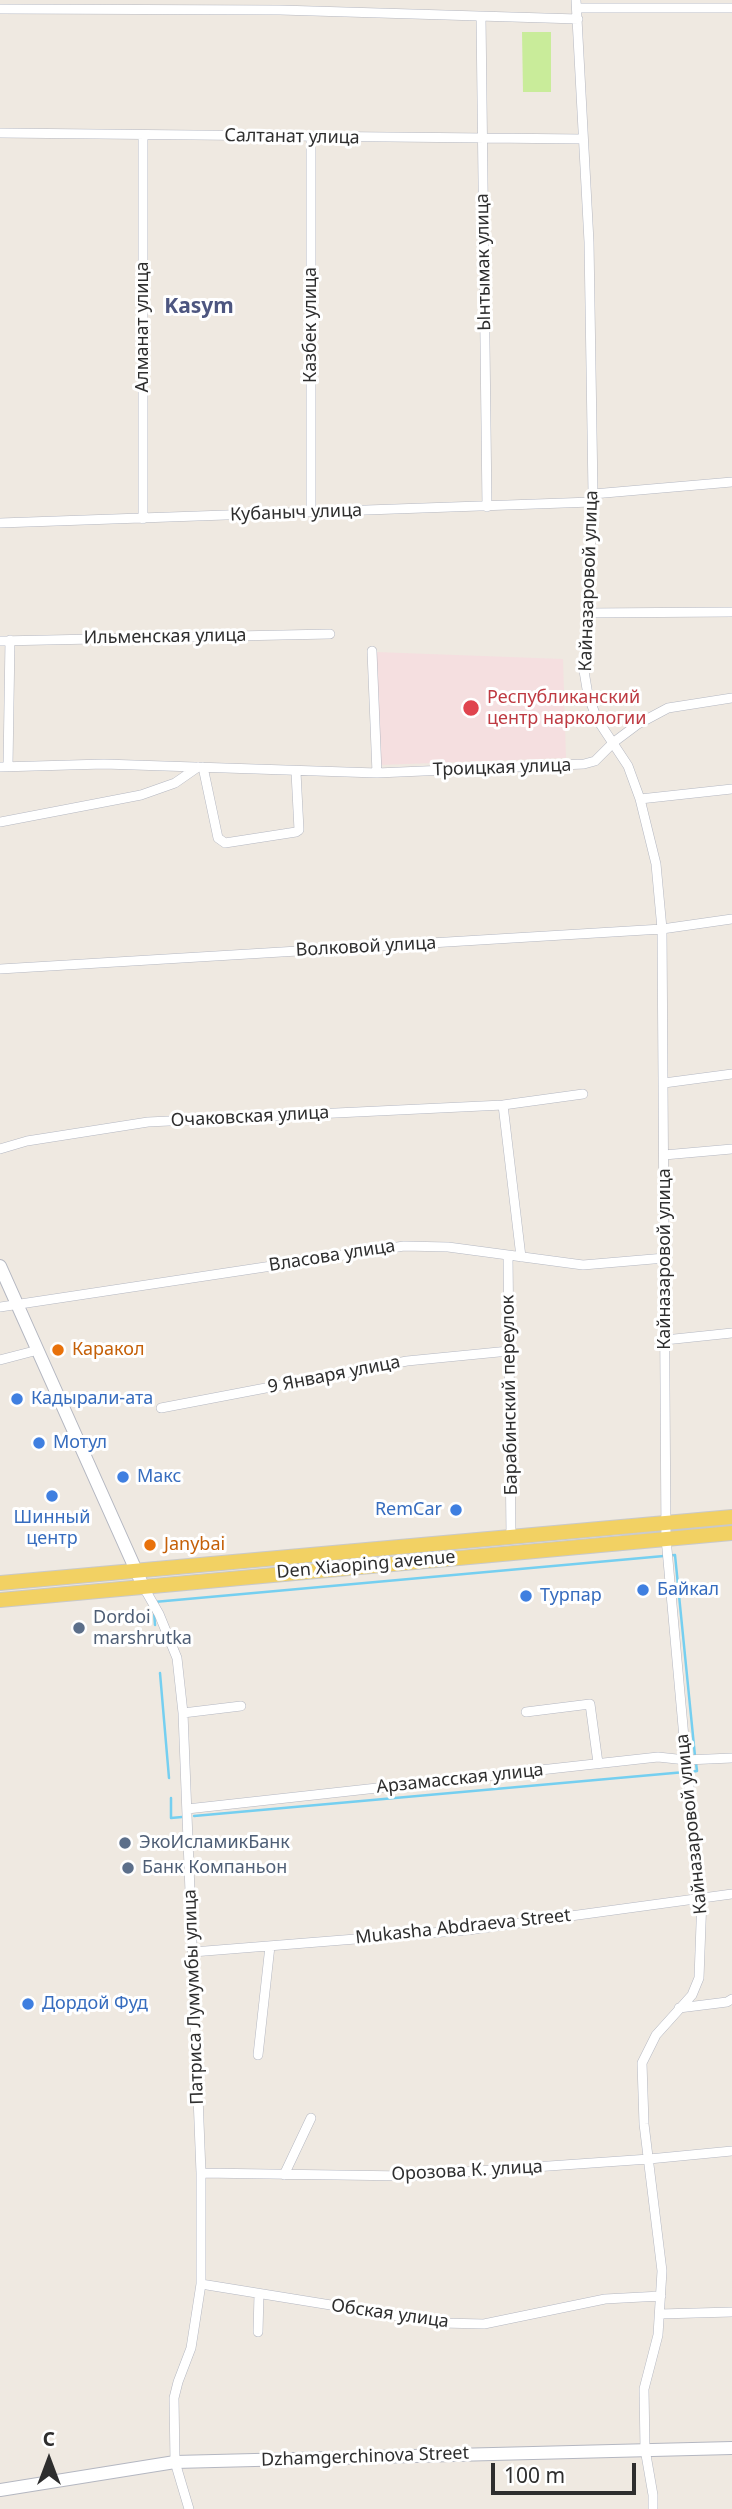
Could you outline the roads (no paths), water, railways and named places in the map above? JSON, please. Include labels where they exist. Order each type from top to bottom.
[{"type":"main road","name":"Den Xiaoping avenue","points":[[0,1600],[391,1563],[666,1531],[732,1517]]},
{"type":"main road","name":"Den Xiaoping avenue","points":[[0,1583],[511,1536],[666,1531],[732,1532]]},
{"type":"main road","points":[[389,1547],[391,1563]]},
{"type":"street","points":[[577,4],[732,8]]},
{"type":"street","name":"Кайназаровой улица","points":[[577,4],[589,242],[593,498],[584,671],[588,695],[597,719],[628,766],[640,799],[656,864],[662,929],[666,1531],[686,1760],[702,1898],[699,1978],[692,1995],[656,2035],[642,2063],[642,2095],[662,2271],[658,2335],[644,2389],[645,2449],[653,2509]]},
{"type":"street","points":[[0,9],[280,5],[481,17],[578,19]]},
{"type":"street","name":"Ынтымак улица","points":[[481,17],[487,507]]},
{"type":"street","name":"Салтанат улица","points":[[0,133],[583,139]]},
{"type":"street","name":"Алманат улица","points":[[143,135],[143,519]]},
{"type":"street","name":"Казбек улица","points":[[311,138],[311,512]]},
{"type":"street","name":"Кубаныч улица","points":[[0,523],[487,507],[732,482]]},
{"type":"street","points":[[587,612],[732,612]]},
{"type":"street","name":"Ильменская улица","points":[[5,640],[330,634]]},
{"type":"street","points":[[4,766],[5,640]]},
{"type":"street","points":[[372,651],[377,773]]},
{"type":"street","name":"Троицкая улица","points":[[4,766],[104,764],[377,773],[584,764],[595,761],[638,724],[668,708],[732,698]]},
{"type":"street","points":[[0,822],[141,795],[175,783],[200,767],[220,841],[225,843],[296,832],[299,830],[296,772]]},
{"type":"street","points":[[640,799],[732,789]]},
{"type":"street","name":"Волковой улица","points":[[0,969],[662,929],[732,919]]},
{"type":"street","points":[[664,1083],[732,1074]]},
{"type":"street","name":"Очаковская улица","points":[[0,1149],[27,1140],[148,1122],[503,1105],[583,1094]]},
{"type":"street","points":[[503,1105],[521,1256]]},
{"type":"street","points":[[664,1155],[732,1149]]},
{"type":"street","name":"Власова улица","points":[[0,1307],[404,1246],[448,1247],[583,1265],[665,1258]]},
{"type":"street","name":"Барабинский переулок","points":[[508,1255],[511,1536]]},
{"type":"street","name":"Патриса Лумумбы улица","points":[[0,1266],[177,1658],[183,1713],[201,2174],[201,2284],[191,2348],[174,2399],[175,2462],[189,2509]]},
{"type":"street","points":[[665,1340],[732,1332]]},
{"type":"street","points":[[0,1360],[38,1350]]},
{"type":"street","name":"9 Января улица","points":[[161,1408],[407,1362],[509,1351]]},
{"type":"street","points":[[526,1712],[590,1704],[598,1763]]},
{"type":"street","points":[[183,1713],[240,1706]]},
{"type":"street","name":"Арзамасская улица","points":[[187,1809],[658,1757],[686,1760],[732,1758]]},
{"type":"street","name":"Mukasha Abdraeva Street","points":[[192,1952],[468,1930],[732,1894]]},
{"type":"street","points":[[258,2055],[270,1946]]},
{"type":"street","points":[[680,2008],[727,2002],[732,1999]]},
{"type":"street","points":[[284,2175],[311,2118]]},
{"type":"street","name":"Орозова К. улица","points":[[201,2174],[406,2176],[649,2160],[732,2151]]},
{"type":"street","name":"Обская улица","points":[[201,2284],[442,2323],[473,2324],[605,2299],[661,2296]]},
{"type":"street","points":[[258,2332],[259,2294]]},
{"type":"street","points":[[660,2314],[732,2312]]},
{"type":"street","name":"Dzhamgerchinova Street","points":[[0,2490],[175,2462],[732,2448]]},
{"type":"waterway","points":[[154,1602],[675,1555],[695,1756]]},
{"type":"waterway","points":[[154,1611],[155,1625]]},
{"type":"waterway","points":[[160,1673],[169,1778]]},
{"type":"waterway","points":[[691,1772],[697,1771],[696,1763]]},
{"type":"waterway","points":[[194,1816],[685,1772]]},
{"type":"waterway","points":[[171,1798],[171,1818],[182,1817]]},
{"type":"place","name":"Республиканский центр наркологии","points":[[471,708]]},
{"type":"place","name":"Каракол","points":[[58,1350]]},
{"type":"place","name":"Кадырали-ата","points":[[17,1399]]},
{"type":"place","name":"Мотул","points":[[39,1443]]},
{"type":"place","name":"Макс","points":[[123,1477]]},
{"type":"place","name":"Шинный центр","points":[[52,1496]]},
{"type":"place","name":"RemCar","points":[[456,1510]]},
{"type":"place","name":"Janybai","points":[[150,1545]]},
{"type":"place","name":"Байкал","points":[[643,1590]]},
{"type":"place","name":"Турпар","points":[[526,1596]]},
{"type":"place","name":"Dordoi marshrutka","points":[[79,1628]]},
{"type":"place","name":"ЭкоИсламикБанк","points":[[125,1843]]},
{"type":"place","name":"Банк Компаньон","points":[[128,1868]]},
{"type":"place","name":"Дордой Фуд","points":[[28,2004]]},
{"type":"district","name":"Kasym","points":[[199,307]]}]
